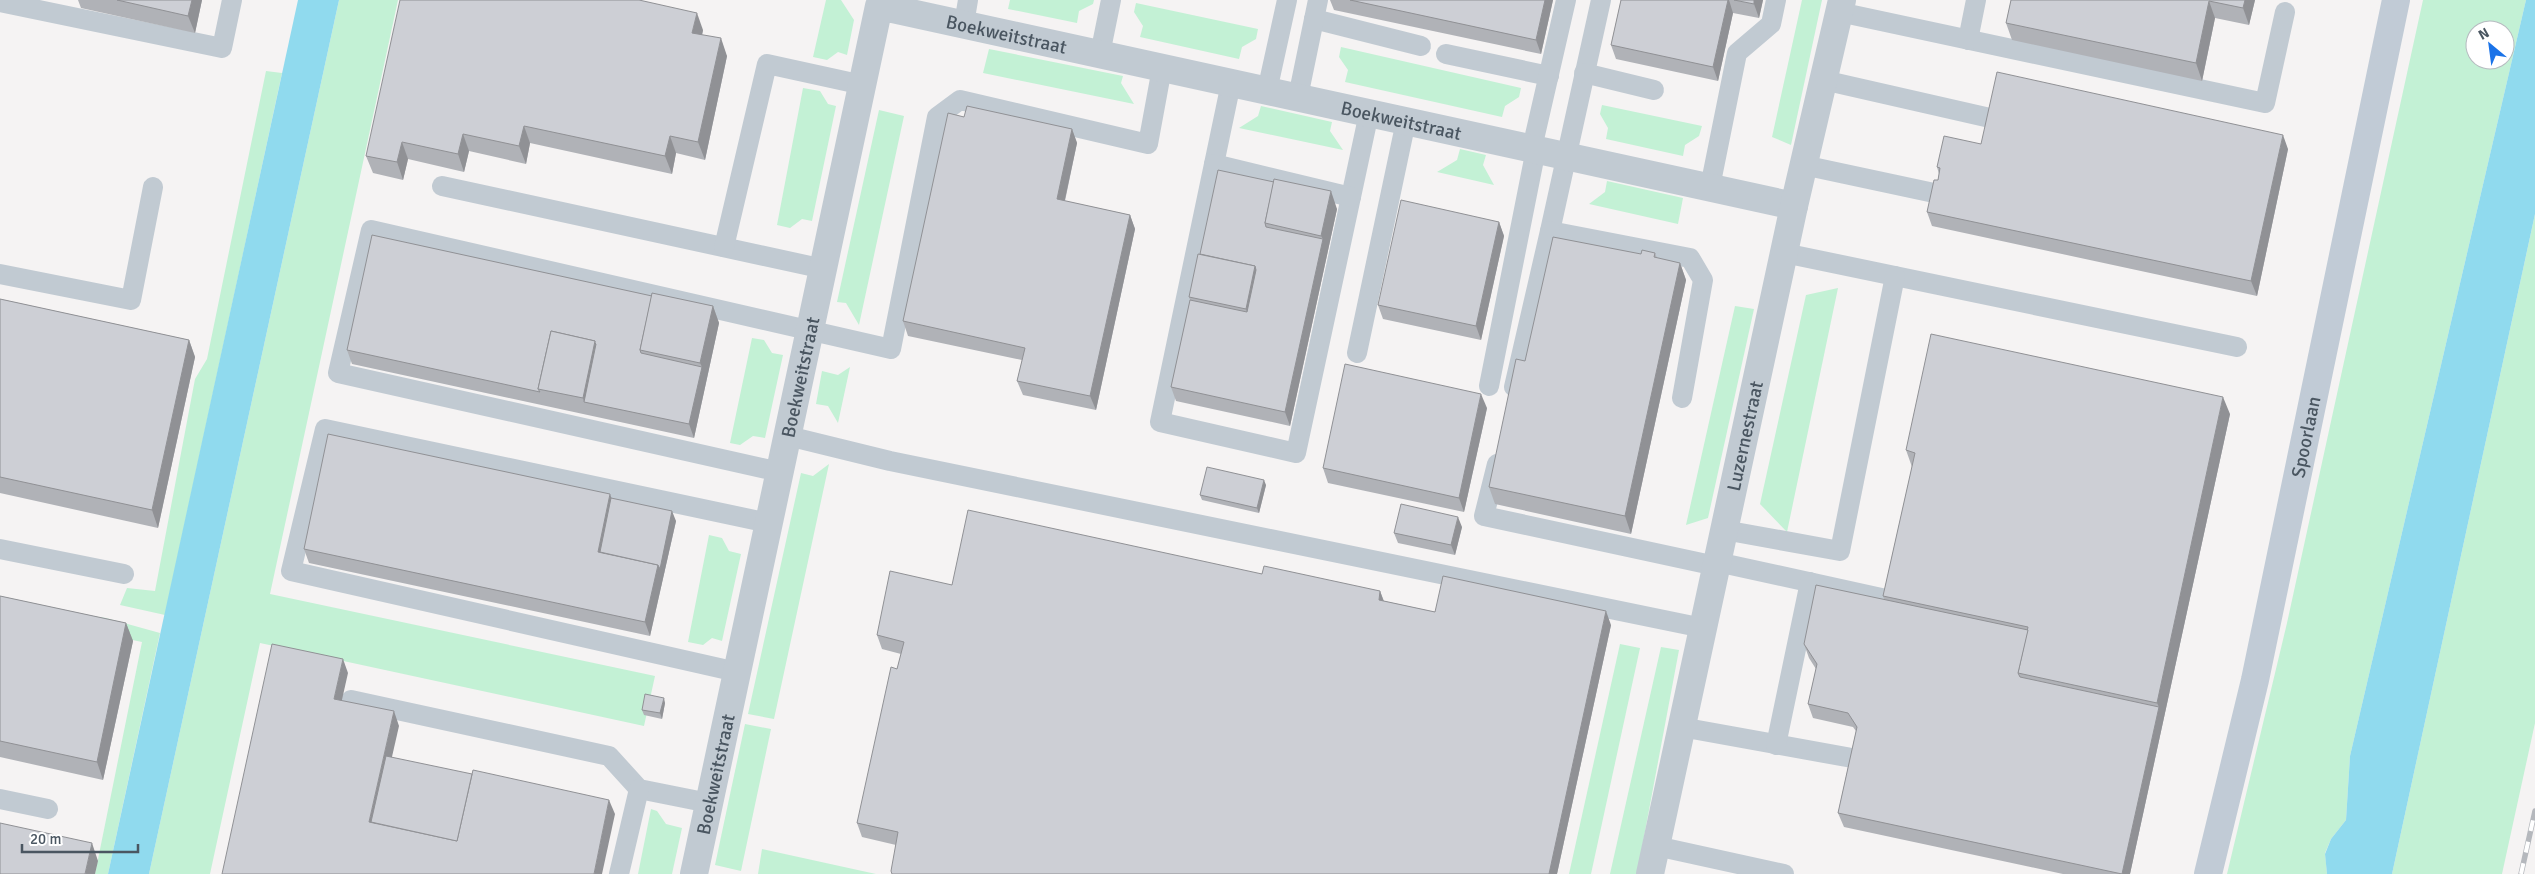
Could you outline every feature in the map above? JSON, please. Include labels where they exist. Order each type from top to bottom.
[{"type":"main road","name":"Spoorlaan","points":[[2208,874],[2258,670],[2396,0]]},
{"type":"street","name":"Boekweitstraat","points":[[694,874],[824,269],[878,3],[966,12],[1100,54],[1794,206]]},
{"type":"street","name":"Luzernestraat","points":[[1650,874],[1803,165],[1841,6]]},
{"type":"lane","points":[[0,2],[222,48],[232,0]]},
{"type":"lane","points":[[1100,54],[1111,0]]},
{"type":"lane","points":[[1267,91],[1287,0]]},
{"type":"lane","points":[[1489,386],[1548,76],[1566,0]]},
{"type":"lane","points":[[1511,402],[1601,0]]},
{"type":"lane","points":[[1710,187],[1738,53],[1771,24],[1776,0]]},
{"type":"lane","points":[[1968,40],[1976,0]]},
{"type":"lane","points":[[1841,6],[1968,40],[2265,103],[2285,12]]},
{"type":"lane","points":[[1298,98],[1316,10],[1421,46]]},
{"type":"lane","points":[[1446,54],[1548,76]]},
{"type":"lane","points":[[724,247],[767,64],[862,85]]},
{"type":"lane","points":[[780,472],[338,373],[371,230],[891,349],[938,117],[960,100],[1148,144],[1162,68]]},
{"type":"lane","points":[[1584,73],[1654,90]]},
{"type":"lane","points":[[1823,80],[1990,118]]},
{"type":"lane","points":[[1231,83],[1160,422],[1296,454],[1369,113]]},
{"type":"lane","points":[[1357,353],[1406,121]]},
{"type":"lane","points":[[1214,164],[1351,197]]},
{"type":"lane","points":[[1803,165],[1934,193]]},
{"type":"lane","points":[[442,186],[824,269]]},
{"type":"lane","points":[[0,274],[131,300],[153,187]]},
{"type":"lane","points":[[1550,231],[1690,258],[1704,280],[1682,398]]},
{"type":"lane","points":[[1784,253],[2237,347]]},
{"type":"lane","points":[[1724,530],[1840,551],[1895,276]]},
{"type":"lane","points":[[738,672],[291,571],[325,429],[769,523]]},
{"type":"lane","points":[[788,436],[890,461],[1703,628]]},
{"type":"lane","points":[[1500,450],[1484,516],[1886,599]]},
{"type":"lane","points":[[0,549],[124,574]]},
{"type":"lane","points":[[1776,745],[1810,582]]},
{"type":"lane","points":[[351,700],[609,756],[639,789],[709,803]]},
{"type":"lane","points":[[1681,727],[1852,758]]},
{"type":"lane","points":[[618,874],[639,789]]},
{"type":"lane","points":[[0,799],[48,809]]},
{"type":"lane","points":[[1656,846],[1784,874]]},
{"type":"green space","points":[[339,0],[398,0],[270,594],[655,676],[644,726],[260,643],[210,874],[149,874]]},
{"type":"green space","points":[[826,0],[841,0],[854,20],[847,55],[838,52],[827,60],[813,57]]},
{"type":"green space","points":[[1010,0],[1094,0],[1093,4],[1079,11],[1077,23],[1008,9]]},
{"type":"green space","points":[[1802,0],[1822,0],[1791,145],[1772,137]]},
{"type":"green space","points":[[2423,0],[2526,0],[2515,47],[2515,20],[2465,20],[2465,70],[2510,70],[2350,756],[2346,820],[2331,839],[2325,853],[2327,874],[2227,874],[2287,623]]},
{"type":"green space","points":[[1136,3],[1258,29],[1256,39],[1242,47],[1239,59],[1140,37],[1143,26],[1134,12]]},
{"type":"green space","points":[[1341,47],[1521,88],[1519,97],[1505,106],[1502,117],[1345,82],[1348,70],[1339,57]]},
{"type":"green space","points":[[989,49],[1123,76],[1121,83],[1134,104],[983,73]]},
{"type":"green space","points":[[266,71],[282,73],[165,615],[120,605],[127,588],[155,591],[195,379],[207,359]]},
{"type":"green space","points":[[803,88],[820,91],[828,104],[836,106],[812,221],[802,219],[790,228],[777,225]]},
{"type":"green space","points":[[1602,105],[1702,126],[1699,136],[1685,145],[1683,156],[1606,139],[1608,128],[1600,114]]},
{"type":"green space","points":[[1261,106],[1332,122],[1330,131],[1343,150],[1239,128],[1258,116]]},
{"type":"green space","points":[[879,110],[904,116],[859,325],[846,303],[837,302]]},
{"type":"green space","points":[[1460,149],[1486,155],[1483,165],[1494,185],[1437,172],[1457,160]]},
{"type":"green space","points":[[1607,181],[1683,198],[1678,224],[1589,204],[1605,192]]},
{"type":"green space","points":[[2535,214],[2535,723],[2502,874],[2392,874]]},
{"type":"green space","points":[[1838,288],[1787,532],[1760,504],[1806,295]]},
{"type":"green space","points":[[1735,306],[1754,309],[1708,518],[1686,525]]},
{"type":"green space","points":[[752,338],[764,340],[772,353],[783,355],[765,438],[753,436],[740,445],[730,443]]},
{"type":"green space","points":[[850,367],[838,423],[828,406],[816,404],[822,371],[838,375]]},
{"type":"green space","points":[[829,464],[774,719],[748,714],[801,473],[813,476]]},
{"type":"green space","points":[[709,535],[722,538],[729,551],[741,554],[722,641],[712,638],[703,645],[688,642]]},
{"type":"green space","points":[[15,606],[106,618],[160,633],[108,874],[95,874],[142,642],[0,612]]},
{"type":"green space","points":[[1620,644],[1640,648],[1591,874],[1569,874]]},
{"type":"green space","points":[[1661,647],[1679,650],[1637,874],[1610,874]]},
{"type":"green space","points":[[745,724],[771,729],[741,871],[715,865]]},
{"type":"green space","points":[[651,809],[657,811],[666,824],[682,828],[672,874],[638,874]]},
{"type":"green space","points":[[762,849],[876,874],[758,874]]},
{"type":"water","points":[[298,0],[339,0],[149,874],[108,874]]},
{"type":"water","points":[[2526,0],[2535,0],[2535,214],[2392,874],[2327,874],[2325,854],[2331,839],[2346,820],[2350,756],[2510,70],[2515,70],[2515,47]]},
{"type":"building","points":[[117,0],[192,0],[188,16]]},
{"type":"building","points":[[400,0],[639,0],[697,13],[692,33],[721,38],[698,142],[670,136],[665,156],[524,126],[519,146],[463,134],[458,154],[402,142],[397,162],[366,156]]},
{"type":"building","points":[[1350,0],[1545,0],[1536,40]]},
{"type":"building","points":[[1621,0],[1728,0],[1713,67],[1611,45]]},
{"type":"building","points":[[1734,0],[1754,0],[1754,4]]},
{"type":"building","points":[[2011,0],[2245,0],[2243,8],[2209,1],[2196,63],[2006,23]]},
{"type":"building","points":[[1997,72],[2283,135],[2251,281],[1927,212],[1934,180],[1938,180],[1940,168],[1937,167],[1944,136],[1981,144]]},
{"type":"building","points":[[967,106],[1072,129],[1057,199],[1130,215],[1090,396],[1017,381],[1025,348],[903,321],[948,113],[964,117]]},
{"type":"building","points":[[1218,170],[1274,182],[1265,223],[1266,227],[1323,239],[1285,412],[1171,387],[1190,300],[1247,312],[1256,270],[1255,266],[1200,254]]},
{"type":"building","points":[[1274,179],[1331,191],[1321,236],[1265,223]]},
{"type":"building","points":[[1401,200],[1499,222],[1476,326],[1378,305]]},
{"type":"building","points":[[372,235],[652,296],[640,350],[641,353],[702,367],[689,424],[584,402],[596,344],[595,341],[551,331],[538,389],[540,392],[347,350]]},
{"type":"building","points":[[1553,237],[1641,254],[1642,250],[1655,253],[1654,257],[1680,263],[1625,516],[1489,487],[1516,359],[1525,361]]},
{"type":"building","points":[[1198,254],[1255,266],[1246,309],[1189,297]]},
{"type":"building","points":[[652,293],[713,306],[700,363],[640,350]]},
{"type":"building","points":[[0,299],[189,340],[152,510],[0,477]]},
{"type":"building","points":[[551,331],[595,341],[583,398],[538,389]]},
{"type":"building","points":[[1931,334],[2223,397],[2157,703],[2018,673],[2028,627],[1883,596],[1915,453],[1906,450]]},
{"type":"building","points":[[1345,364],[1481,394],[1459,498],[1323,468]]},
{"type":"building","points":[[328,434],[610,494],[598,552],[658,565],[645,622],[304,549]]},
{"type":"building","points":[[1207,467],[1264,480],[1257,508],[1200,495]]},
{"type":"building","points":[[611,498],[672,511],[660,569],[658,565],[600,552]]},
{"type":"building","points":[[1401,504],[1458,517],[1451,545],[1394,533]]},
{"type":"building","points":[[968,510],[1262,574],[1264,566],[1380,591],[1379,600],[1435,612],[1443,576],[1606,611],[1549,874],[892,874],[898,832],[857,823],[891,667],[897,669],[904,642],[877,635],[890,571],[952,585]]},
{"type":"building","points":[[1816,585],[2028,630],[2018,673],[2020,677],[2159,707],[2122,874],[1838,813],[1857,727],[1848,713],[1808,704],[1817,664],[1804,644]]},
{"type":"building","points":[[0,596],[126,623],[97,762],[0,741]]},
{"type":"building","points":[[272,644],[343,659],[334,699],[394,711],[369,822],[457,841],[473,770],[609,800],[594,874],[222,874]]},
{"type":"building","points":[[645,694],[664,698],[660,713],[642,710]]},
{"type":"building","points":[[386,756],[472,774],[457,841],[371,822]]},
{"type":"building","points":[[0,823],[92,843],[85,874],[0,874]]},
{"type":"railway","points":[[2521,874],[2535,811]]}]
